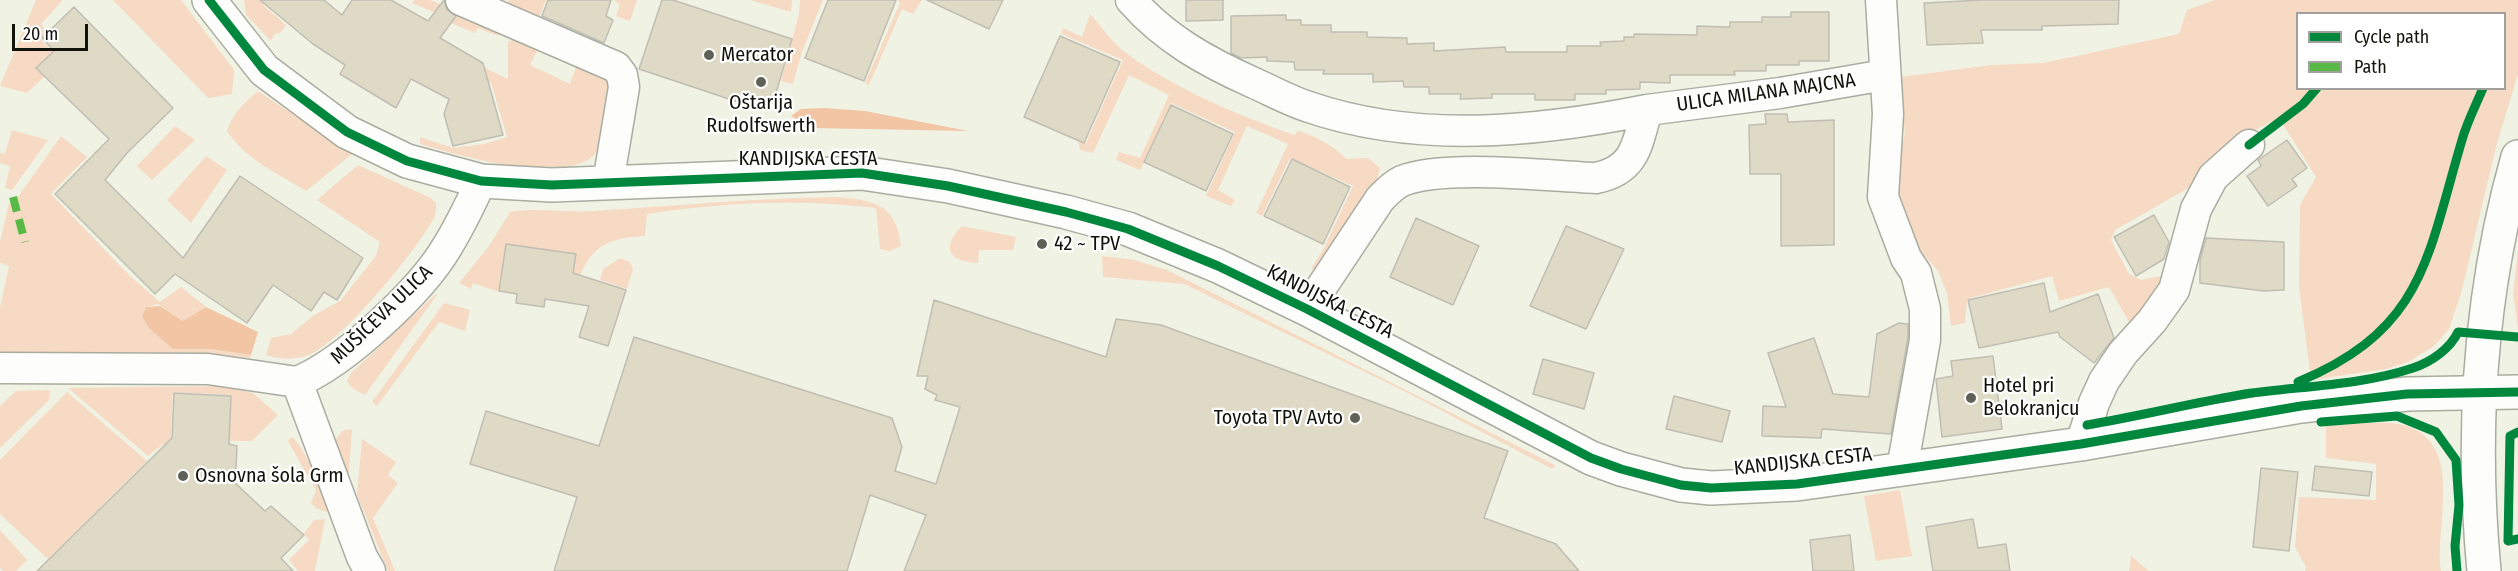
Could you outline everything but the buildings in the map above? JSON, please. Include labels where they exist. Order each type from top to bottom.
[{"type":"main road","name":"KANDIJSKA CESTA","points":[[209,0],[264,70],[347,132],[407,161],[481,181],[552,185],[862,173],[948,186],[1066,212],[1128,229],[1218,266],[1307,309],[1591,458],[1653,479],[1711,488],[1797,484],[2081,444],[2301,406],[2407,394],[2518,392]]},
{"type":"main road","points":[[2484,571],[2479,512],[2480,392],[2491,281],[2504,207],[2518,157]]},
{"type":"street","points":[[461,0],[616,67],[622,75],[624,87],[608,183]]},
{"type":"street","name":"ULICA MILANA MAJCNA","points":[[1131,0],[1153,26],[1214,65],[1308,107],[1363,122],[1429,129],[1533,129],[1647,110],[1780,93],[1885,75]]},
{"type":"street","name":"ULICA MILANA MAJCNA","points":[[1881,0],[1888,114],[1883,197],[1906,258],[1916,273],[1925,309],[1925,340],[1902,469]]},
{"type":"street","points":[[1307,309],[1380,199],[1398,183],[1436,173],[1596,178],[1613,175],[1625,166],[1634,153],[1647,110]]},
{"type":"street","points":[[2081,444],[2104,381],[2123,353],[2152,321],[2174,290],[2196,209],[2213,177],[2248,145]]},
{"type":"street","name":"MUŠIČEVA ULICA","points":[[297,382],[318,374],[340,359],[431,270],[447,248],[481,181]]},
{"type":"street","points":[[0,368],[208,369],[297,382],[362,557],[370,571]]},
{"type":"shaded area","points":[[36,0],[63,0],[41,24],[47,32],[40,39],[53,52],[36,68],[45,76],[27,93],[0,86]]},
{"type":"shaded area","points":[[113,0],[181,0],[234,70],[232,94],[208,98]]},
{"type":"shaded area","points":[[244,0],[267,0],[263,5],[286,25],[280,33],[275,34],[271,41],[246,15]]},
{"type":"shaded area","points":[[415,0],[430,0],[499,28],[498,36],[478,28],[475,33],[451,23],[452,20],[412,3]]},
{"type":"shaded area","points":[[509,0],[546,0],[538,20],[506,6]]},
{"type":"shaded area","points":[[614,0],[637,0],[630,21],[616,16],[620,5]]},
{"type":"shaded area","points":[[750,0],[792,0],[791,12]]},
{"type":"shaded area","points":[[800,0],[823,0],[802,52],[793,84],[781,81],[799,14]]},
{"type":"shaded area","points":[[898,0],[922,0],[913,14],[902,9],[869,85],[865,83],[900,3]]},
{"type":"shaded area","points":[[2215,0],[2518,0],[2518,74],[2496,147],[2461,294],[2449,329],[2434,346],[2408,362],[2386,369],[2311,380],[2299,287],[2300,205],[2316,177],[2279,118],[2239,138],[2192,186],[2115,230],[2111,240],[2129,274],[2141,280],[2176,273],[2133,329],[2109,287],[2059,301],[2052,276],[1967,299],[1965,323],[1951,326],[1947,293],[1938,271],[1914,243],[1899,217],[1896,161],[1905,134],[1900,77],[1991,65],[2043,63],[2179,34],[2187,10]]},
{"type":"shaded area","points":[[1090,14],[1121,49],[1181,87],[1227,109],[1294,135],[1298,131],[1311,135],[1331,146],[1346,159],[1368,158],[1380,168],[1376,184],[1315,270],[1311,269],[1324,248],[1353,186],[1290,158],[1262,216],[1256,213],[1288,144],[1247,126],[1218,190],[1235,200],[1231,206],[1206,196],[1235,132],[1171,103],[1140,170],[1116,160],[1119,152],[1140,158],[1169,95],[1129,75],[1093,153],[1080,150],[1078,140],[1086,143],[1123,60],[1061,34],[1063,28],[1082,37]]},
{"type":"shaded area","points":[[521,36],[540,45],[530,65],[570,84],[577,64],[605,76],[609,94],[608,107],[601,141],[594,155],[579,164],[559,168],[535,168],[458,155],[420,144],[420,137],[453,148],[484,144],[507,137],[491,82],[483,85],[483,67],[508,79],[508,42]]},
{"type":"shaded area","points":[[258,91],[352,154],[306,191],[263,165],[243,150],[227,131],[232,119]]},
{"type":"shaded area","points":[[801,109],[865,111],[968,131],[812,128],[791,116]]},
{"type":"shaded area","points":[[175,126],[195,140],[152,180],[137,166]]},
{"type":"shaded area","points":[[12,130],[48,140],[12,190],[5,188],[10,166],[0,163],[0,153],[5,154]]},
{"type":"shaded area","points":[[61,136],[87,157],[51,194],[130,276],[160,302],[181,287],[206,307],[183,321],[158,304],[146,307],[142,316],[173,349],[211,349],[251,355],[250,358],[208,353],[0,352],[0,307],[9,266],[0,263],[0,242],[9,203],[13,204]]},
{"type":"shaded area","points":[[206,156],[227,170],[191,223],[167,200]]},
{"type":"shaded area","points":[[358,165],[431,198],[436,203],[435,216],[413,250],[379,292],[325,345],[311,354],[300,357],[283,358],[266,355],[271,338],[291,334],[314,315],[340,301],[376,256],[380,242],[317,200]]},
{"type":"shaded area","points":[[837,197],[862,200],[881,207],[894,221],[901,246],[890,251],[880,249],[876,208],[820,203],[733,204],[647,214],[645,236],[617,240],[598,249],[585,266],[574,292],[506,245],[499,292],[473,283],[471,289],[459,283],[489,246],[510,212],[593,211]]},
{"type":"shaded area","points":[[962,226],[1016,237],[1013,250],[979,250],[978,263],[960,260],[954,257],[950,247],[955,234]]},
{"type":"shaded area","points":[[2518,251],[2518,328],[2513,294]]},
{"type":"shaded area","points":[[1102,256],[1134,260],[1167,270],[1555,465],[1552,469],[1412,395],[1184,284],[1103,277]]},
{"type":"shaded area","points":[[620,258],[630,262],[633,269],[627,289],[600,280],[603,269]]},
{"type":"shaded area","points":[[436,294],[365,395],[352,388],[347,381],[351,373]]},
{"type":"shaded area","points":[[444,303],[470,310],[465,331],[439,322],[377,406],[372,402]]},
{"type":"shaded area","points":[[160,306],[183,321],[206,307],[258,332],[251,355],[211,349],[173,349],[149,328],[142,316],[146,307]]},
{"type":"shaded area","points":[[221,386],[253,393],[278,415],[252,441],[230,441],[231,395],[173,392],[170,450],[163,444],[148,456],[68,388]]},
{"type":"shaded area","points":[[50,390],[49,400],[0,448],[0,406],[16,391]]},
{"type":"shaded area","points":[[67,392],[147,461],[48,559],[0,514],[0,460]]},
{"type":"shaded area","points":[[2366,423],[2399,424],[2420,433],[2434,447],[2441,465],[2443,486],[2441,571],[2305,571],[2306,567],[2295,547],[2299,497],[2376,500],[2376,464],[2326,458],[2326,426]]},
{"type":"shaded area","points":[[352,429],[349,473],[346,475],[334,442],[342,431]]},
{"type":"shaded area","points":[[293,437],[324,495],[327,512],[317,509],[311,503],[316,490],[289,443],[288,440]]},
{"type":"shaded area","points":[[362,439],[396,462],[388,475],[398,483],[373,518],[395,571],[388,571],[357,495]]},
{"type":"shaded area","points":[[1900,490],[1912,556],[1876,561],[1864,496]]},
{"type":"shaded area","points":[[325,519],[315,571],[298,571],[289,560],[309,540],[304,533],[314,520]]},
{"type":"shaded area","points":[[0,530],[27,560],[16,571],[3,571],[0,568]]},
{"type":"shaded area","points":[[2131,556],[2149,571],[2129,571]]},
{"type":"marked path","points":[[13,197],[25,242]]},
{"type":"cycle path","points":[[209,0],[264,70],[347,132],[407,161],[481,181],[552,185],[862,173],[948,186],[1066,212],[1128,229],[1218,266],[1307,309],[1591,458],[1621,469],[1681,485],[1711,488],[1797,484],[2081,444],[2301,406],[2407,394],[2518,392]]},
{"type":"cycle path","points":[[2249,145],[2303,104],[2315,90]]},
{"type":"cycle path","points":[[2298,382],[2340,361],[2372,338],[2396,313],[2414,285],[2428,254],[2464,133],[2482,90]]},
{"type":"cycle path","points":[[2087,425],[2245,394],[2351,382],[2393,374],[2433,358],[2450,344],[2458,332],[2518,337]]},
{"type":"cycle path","points":[[2321,422],[2397,416],[2436,432],[2456,460],[2459,505],[2455,546],[2457,571]]},
{"type":"cycle path","points":[[2518,432],[2510,436],[2508,541],[2518,539]]},
{"type":"place","name":"Mercator","points":[[709,55]]},
{"type":"place","name":"Oštarija Rudolfswerth","points":[[761,82]]},
{"type":"place","name":"42 ~ TPV","points":[[1042,244]]},
{"type":"place","name":"Hotel pri Belokranjcu","points":[[1971,398]]},
{"type":"place","name":"Toyota TPV Avto","points":[[1355,418]]},
{"type":"place","name":"Osnovna šola Grm","points":[[183,476]]}]
